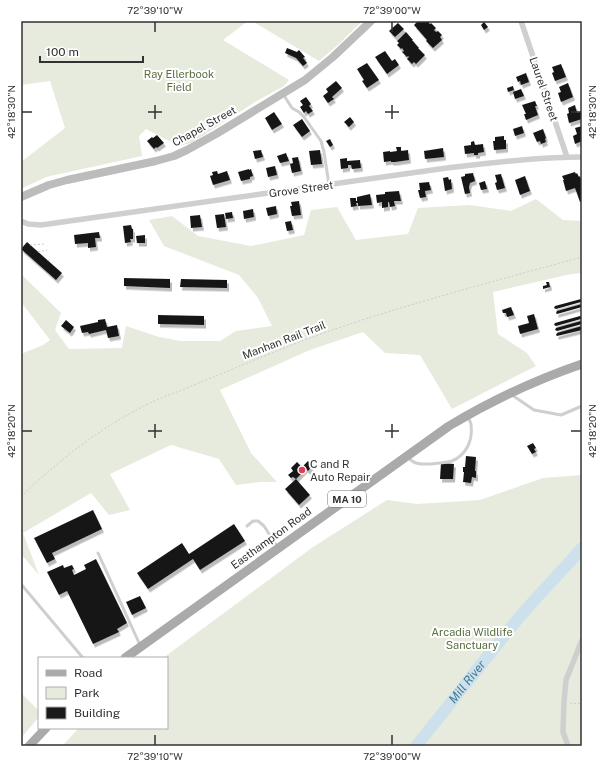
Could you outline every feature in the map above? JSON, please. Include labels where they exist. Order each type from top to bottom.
[{"type":"main road","name":"Chapel Street","points":[[21,197],[49,185],[67,180],[174,156],[197,145],[305,80],[320,69],[371,21]]},
{"type":"main road","name":"Easthampton Road","points":[[126,657],[449,426],[509,393],[551,375],[582,364]]},
{"type":"main road","points":[[29,746],[45,729]]},
{"type":"street","name":"Laurel Street","points":[[521,21],[567,157]]},
{"type":"street","name":"Grove Street","points":[[21,221],[28,224],[41,225],[489,163],[541,158],[582,157]]},
{"type":"street","points":[[568,746],[563,732],[566,680],[582,640]]},
{"type":"lane","points":[[283,94],[292,108],[304,117],[321,141],[329,185]]},
{"type":"lane","points":[[509,393],[534,410],[561,415],[582,406]]},
{"type":"lane","points":[[407,456],[411,461],[422,464],[450,462],[460,457],[469,445],[471,436],[471,425],[467,415]]},
{"type":"lane","points":[[247,526],[258,521],[264,526],[278,548]]},
{"type":"lane","points":[[98,553],[141,646]]},
{"type":"lane","points":[[21,584],[82,657]]},
{"type":"path","points":[[30,245],[46,244]]},
{"type":"path","points":[[38,252],[47,250]]},
{"type":"path","name":"Manhan Rail Trail","points":[[21,497],[57,464],[105,428],[144,406],[169,395],[288,346],[344,326],[415,304],[582,257]]},
{"type":"path","points":[[564,702],[582,704]]},
{"type":"green space","name":"Ray Ellerbook Field","points":[[21,21],[248,21],[223,40],[289,80],[284,86],[255,102],[191,143],[179,146],[146,129],[139,136],[142,156],[46,177],[21,189],[21,162],[65,128],[50,81],[21,85]]},
{"type":"green space","points":[[252,21],[362,21],[319,61]]},
{"type":"green space","points":[[536,199],[563,220],[582,221],[582,273],[571,274],[493,292],[498,334],[527,353],[536,366],[452,409],[420,355],[385,353],[363,332],[310,350],[220,390],[251,453],[277,482],[236,485],[219,459],[171,445],[110,474],[130,510],[109,515],[91,493],[23,533],[39,575],[21,554],[21,354],[43,345],[50,340],[21,302],[21,274],[61,313],[55,330],[69,349],[122,348],[126,326],[159,337],[181,341],[220,341],[236,331],[272,326],[258,298],[239,275],[164,246],[149,220],[172,216],[198,236],[251,246],[304,235],[311,210],[337,207],[356,240],[408,234],[418,208],[469,205],[511,211]]},
{"type":"green space","name":"Arcadia Wildlife Sanctuary","points":[[582,475],[582,746],[62,746],[78,729],[168,729],[168,657],[164,657],[313,547],[387,500],[417,504],[480,500],[543,478]]},
{"type":"green space","points":[[21,693],[38,710],[38,718],[21,738]]},
{"type":"building","points":[[418,21],[431,21],[429,23],[436,28],[434,30],[436,32],[438,31],[442,35],[440,37],[442,40],[433,48],[414,25]]},
{"type":"building","points":[[484,22],[488,27],[484,30],[481,25]]},
{"type":"building","points":[[398,23],[404,29],[395,37],[389,31]]},
{"type":"building","points":[[406,32],[425,55],[416,64],[414,62],[412,64],[407,59],[409,57],[402,52],[404,51],[402,48],[401,49],[397,45],[399,43],[397,41]]},
{"type":"building","points":[[287,48],[297,52],[299,50],[305,57],[303,58],[307,63],[303,66],[296,58],[285,53]]},
{"type":"building","points":[[385,51],[392,61],[395,59],[399,65],[387,74],[375,57]]},
{"type":"building","points":[[367,63],[379,80],[367,88],[357,69]]},
{"type":"building","points":[[561,64],[566,77],[555,81],[552,73],[554,72],[552,67]]},
{"type":"building","points":[[526,73],[529,82],[521,85],[520,81],[518,82],[516,77]]},
{"type":"building","points":[[336,81],[342,88],[332,97],[334,99],[328,103],[323,96],[328,92],[326,89]]},
{"type":"building","points":[[568,83],[573,97],[561,102],[558,93],[561,92],[559,87]]},
{"type":"building","points":[[513,86],[514,90],[508,92],[507,88]]},
{"type":"building","points":[[521,89],[524,96],[515,99],[513,92]]},
{"type":"building","points":[[306,97],[311,104],[309,106],[313,111],[308,114],[306,111],[304,113],[300,107],[303,105],[300,101]]},
{"type":"building","points":[[535,101],[538,115],[526,120],[524,114],[526,114],[522,105]]},
{"type":"building","points":[[575,105],[577,113],[582,111],[582,119],[569,123],[567,114],[569,113],[568,108]]},
{"type":"building","points":[[274,112],[282,124],[272,130],[265,118]]},
{"type":"building","points":[[350,117],[354,122],[349,127],[344,122]]},
{"type":"building","points":[[302,119],[310,131],[302,137],[293,125]]},
{"type":"building","points":[[522,126],[524,133],[515,136],[513,129]]},
{"type":"building","points":[[582,126],[582,141],[575,144],[573,136],[577,134],[575,128]]},
{"type":"building","points":[[543,129],[546,142],[541,144],[540,141],[537,142],[533,133]]},
{"type":"building","points":[[157,135],[164,143],[154,149],[147,141]]},
{"type":"building","points":[[504,136],[504,140],[506,140],[506,149],[494,150],[493,141],[495,141],[495,137]]},
{"type":"building","points":[[330,139],[333,145],[330,147],[326,141]]},
{"type":"building","points":[[474,141],[475,145],[483,144],[484,152],[478,153],[478,155],[474,155],[474,153],[465,154],[464,146],[471,145],[471,142]]},
{"type":"building","points":[[396,147],[401,147],[401,151],[408,150],[409,160],[384,162],[383,152],[397,151]]},
{"type":"building","points":[[443,148],[444,157],[425,159],[424,151]]},
{"type":"building","points":[[261,150],[263,157],[255,159],[253,151]]},
{"type":"building","points":[[320,150],[322,164],[311,165],[309,151]]},
{"type":"building","points":[[286,153],[289,161],[280,163],[277,156]]},
{"type":"building","points":[[298,157],[301,171],[292,173],[290,164],[293,163],[292,158]]},
{"type":"building","points":[[347,158],[347,161],[360,160],[361,168],[352,169],[351,165],[348,165],[348,168],[341,169],[340,159]]},
{"type":"building","points":[[275,166],[277,175],[268,177],[266,168]]},
{"type":"building","points":[[251,169],[253,176],[250,177],[250,179],[241,181],[238,172]]},
{"type":"building","points":[[217,171],[218,174],[227,171],[230,180],[213,185],[210,176],[213,175],[212,172]]},
{"type":"building","points":[[575,172],[579,177],[580,176],[582,183],[582,201],[580,202],[575,188],[566,191],[562,176]]},
{"type":"building","points":[[473,173],[475,181],[470,183],[470,193],[465,194],[461,177],[465,176],[465,174]]},
{"type":"building","points":[[501,174],[505,188],[497,190],[495,175]]},
{"type":"building","points":[[525,176],[530,191],[520,195],[515,180]]},
{"type":"building","points":[[448,177],[449,180],[451,179],[452,189],[445,191],[443,178]]},
{"type":"building","points":[[485,181],[487,189],[481,190],[479,183]]},
{"type":"building","points":[[429,182],[431,190],[425,191],[426,197],[420,198],[418,190],[420,190],[419,183]]},
{"type":"building","points":[[399,191],[401,201],[394,201],[395,206],[390,207],[388,202],[388,207],[382,208],[382,202],[377,203],[376,195],[385,194],[385,192]]},
{"type":"building","points":[[370,194],[372,205],[358,206],[358,203],[356,203],[357,206],[351,207],[350,198],[356,198],[357,201],[357,197]]},
{"type":"building","points":[[299,201],[301,215],[292,216],[290,206],[292,206],[291,202]]},
{"type":"building","points":[[276,206],[277,214],[268,216],[266,208]]},
{"type":"building","points":[[253,209],[254,217],[244,219],[243,211]]},
{"type":"building","points":[[232,212],[233,218],[226,219],[225,213]]},
{"type":"building","points":[[224,214],[226,227],[217,228],[215,215]]},
{"type":"building","points":[[200,215],[202,227],[191,228],[190,216]]},
{"type":"building","points":[[291,221],[293,230],[287,231],[285,222]]},
{"type":"building","points":[[131,225],[133,229],[133,239],[130,239],[131,242],[125,243],[123,226]]},
{"type":"building","points":[[99,232],[100,238],[95,238],[96,247],[88,248],[88,243],[75,244],[74,235]]},
{"type":"building","points":[[145,235],[145,243],[137,243],[136,236]]},
{"type":"building","points":[[27,242],[62,273],[56,280],[21,249]]},
{"type":"building","points":[[124,278],[170,279],[170,288],[124,286]]},
{"type":"building","points":[[181,279],[227,280],[227,288],[180,287]]},
{"type":"building","points":[[546,282],[549,282],[550,287],[543,289],[543,286],[547,285]]},
{"type":"building","points":[[582,299],[581,302],[556,309],[554,308],[555,306]]},
{"type":"building","points":[[582,304],[582,307],[556,313],[557,311]]},
{"type":"building","points":[[511,307],[514,315],[507,317],[506,313],[503,313],[502,310]]},
{"type":"building","points":[[534,314],[538,329],[520,334],[518,326],[529,323],[527,316]]},
{"type":"building","points":[[158,315],[204,316],[204,325],[158,324]]},
{"type":"building","points":[[580,316],[582,317],[581,319],[556,326],[554,325],[555,323]]},
{"type":"building","points":[[105,319],[107,327],[117,325],[119,336],[108,338],[106,330],[89,334],[88,332],[82,333],[80,326]]},
{"type":"building","points":[[66,320],[74,327],[70,333],[61,326]]},
{"type":"building","points":[[582,321],[582,324],[557,331],[555,330],[556,328]]},
{"type":"building","points":[[582,326],[582,330],[556,335],[557,333]]},
{"type":"building","points":[[533,443],[536,448],[534,449],[536,452],[532,454],[527,446]]},
{"type":"building","points":[[466,456],[476,457],[476,478],[472,477],[471,483],[463,482],[463,467],[465,467]]},
{"type":"building","points":[[308,461],[312,466],[308,471],[306,469],[296,479],[293,477],[291,478],[288,475],[293,471],[291,468],[297,462],[302,467]]},
{"type":"building","points":[[441,463],[454,464],[453,479],[440,479]]},
{"type":"building","points":[[296,479],[310,495],[299,505],[285,489]]},
{"type":"building","points":[[93,510],[102,529],[52,553],[55,559],[47,563],[34,538]]},
{"type":"building","points":[[234,524],[245,541],[200,570],[193,559],[148,589],[137,573],[182,543],[189,554]]},
{"type":"building","points":[[96,559],[127,623],[117,629],[119,632],[93,644],[67,591],[59,595],[47,572],[63,565],[64,568],[72,565],[74,575],[86,569],[84,565]]},
{"type":"building","points":[[140,596],[146,608],[132,615],[126,602]]},
{"type":"waterway","name":"Mill River","points":[[416,746],[523,613],[582,548]]},
{"type":"place","name":"C and R Auto Repair","points":[[302,470]]}]
